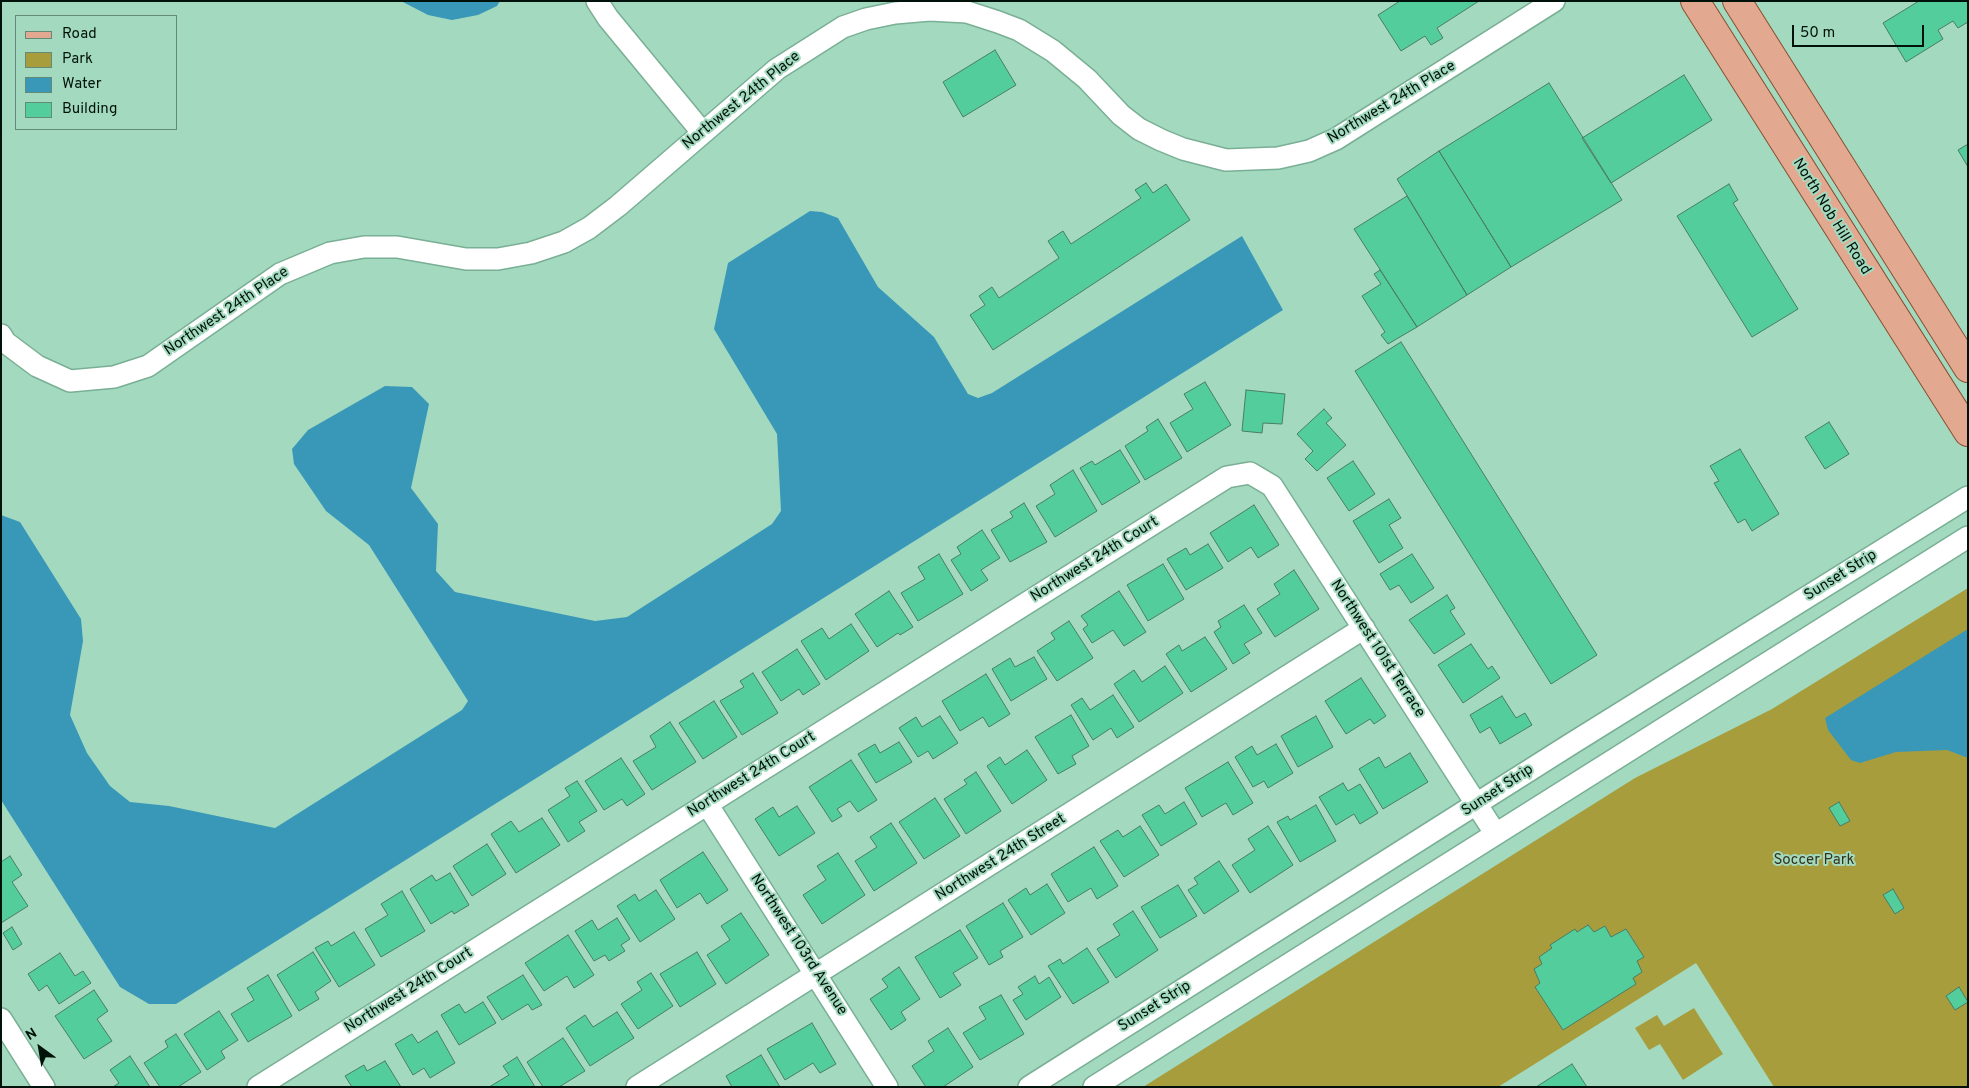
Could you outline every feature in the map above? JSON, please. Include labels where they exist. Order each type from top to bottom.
[{"type":"main road","points":[[1737,1],[1968,368]]},
{"type":"main road","name":"North Nob Hill Road","points":[[1698,2],[1968,432]]},
{"type":"street","points":[[597,1],[608,18],[702,132]]},
{"type":"street","name":"Northwest 24th Place","points":[[1,336],[5,342],[37,366],[70,381],[114,377],[148,366],[280,274],[330,253],[364,247],[397,247],[466,259],[498,258],[532,253],[564,242],[589,228],[618,206],[777,69],[843,27],[895,13],[930,10],[967,12],[1019,30],[1067,62],[1139,129],[1183,149],[1226,160],[1278,158],[1309,150],[1336,139],[1554,1]]},
{"type":"street","name":"Northwest 101st Terrace","points":[[1250,474],[1272,486],[1495,833]]},
{"type":"street","name":"Northwest 24th Court","points":[[258,1087],[1227,477],[1250,474]]},
{"type":"street","name":"Sunset Strip","points":[[1034,1085],[1478,805],[1571,744],[1968,496]]},
{"type":"street","points":[[1094,1087],[1968,537]]},
{"type":"street","name":"Northwest 24th Street","points":[[638,1087],[1364,628]]},
{"type":"street","name":"Northwest 103rd Avenue","points":[[707,804],[817,974],[887,1087]]},
{"type":"street","points":[[1,1019],[44,1087]]},
{"type":"green space","name":"Soccer Park","points":[[1968,588],[1968,1087],[1774,1087],[1696,963],[1498,1087],[1143,1087],[1635,778],[1772,709]]},
{"type":"green space","points":[[1694,1008],[1723,1054],[1683,1080],[1660,1044],[1649,1050],[1635,1028],[1657,1015],[1664,1026]]},
{"type":"water","points":[[401,1],[500,1],[497,6],[478,15],[452,20],[428,15]]},
{"type":"water","points":[[810,211],[822,212],[838,218],[878,287],[934,337],[968,394],[978,398],[992,393],[1242,236],[1283,310],[176,1004],[149,1004],[120,987],[1,800],[1,515],[20,522],[81,619],[83,641],[70,715],[87,753],[110,786],[130,802],[169,806],[275,828],[462,710],[468,701],[369,545],[326,511],[294,464],[292,449],[308,430],[385,386],[412,387],[429,404],[411,488],[438,524],[436,571],[455,592],[595,621],[627,617],[772,524],[781,511],[777,434],[714,329],[728,263]]},
{"type":"water","points":[[1968,629],[1968,758],[1947,750],[1896,752],[1860,763],[1851,760],[1828,730],[1825,718]]},
{"type":"building","points":[[1400,1],[1479,1],[1437,28],[1443,38],[1431,45],[1425,36],[1401,51],[1378,15]]},
{"type":"building","points":[[1919,1],[1968,1],[1968,22],[1958,28],[1953,21],[1938,30],[1943,39],[1906,62],[1883,23]]},
{"type":"building","points":[[995,50],[1016,85],[963,117],[943,82]]},
{"type":"building","points":[[1684,75],[1712,120],[1611,183],[1582,138]]},
{"type":"building","points":[[1549,83],[1622,200],[1511,267],[1439,151]]},
{"type":"building","points":[[1968,144],[1968,167],[1958,150]]},
{"type":"building","points":[[1439,151],[1511,267],[1467,295],[1397,179]]},
{"type":"building","points":[[1146,183],[1153,193],[1166,184],[1190,220],[993,350],[970,315],[985,305],[979,296],[992,287],[999,298],[1059,258],[1048,241],[1063,231],[1071,244],[1141,198],[1135,190]]},
{"type":"building","points":[[1729,184],[1738,200],[1733,203],[1798,309],[1752,337],[1677,216]]},
{"type":"building","points":[[1407,196],[1467,295],[1417,327],[1354,229]]},
{"type":"building","points":[[1380,270],[1417,327],[1388,344],[1381,335],[1385,332],[1362,296],[1381,284],[1374,274]]},
{"type":"building","points":[[1401,342],[1597,655],[1551,684],[1355,371]]},
{"type":"building","points":[[1205,382],[1231,425],[1187,452],[1170,423],[1193,409],[1184,394]]},
{"type":"building","points":[[1246,390],[1285,394],[1282,424],[1263,423],[1262,433],[1242,431]]},
{"type":"building","points":[[1324,409],[1332,418],[1326,423],[1346,445],[1317,471],[1305,459],[1313,451],[1297,434]]},
{"type":"building","points":[[1158,419],[1182,458],[1145,480],[1125,446],[1148,431],[1146,427]]},
{"type":"building","points":[[1829,422],[1849,454],[1825,469],[1805,437]]},
{"type":"building","points":[[1740,449],[1779,514],[1752,531],[1745,519],[1738,523],[1714,483],[1719,481],[1710,466]]},
{"type":"building","points":[[1120,450],[1140,482],[1102,505],[1080,468],[1092,461],[1095,465]]},
{"type":"building","points":[[1353,461],[1375,494],[1349,511],[1327,478]]},
{"type":"building","points":[[1073,470],[1097,511],[1055,537],[1036,506],[1055,494],[1050,485]]},
{"type":"building","points":[[1389,499],[1401,518],[1389,525],[1403,548],[1379,563],[1353,521]]},
{"type":"building","points":[[1024,503],[1047,542],[1010,562],[991,530],[1013,517],[1010,512]]},
{"type":"building","points":[[1254,505],[1279,545],[1258,558],[1251,547],[1228,562],[1210,533]]},
{"type":"building","points":[[982,530],[1000,558],[981,570],[988,580],[971,591],[951,560],[961,554],[957,547]]},
{"type":"building","points":[[1208,544],[1223,568],[1186,590],[1167,559],[1186,548],[1190,555]]},
{"type":"building","points":[[939,554],[963,594],[918,621],[901,593],[925,579],[918,567]]},
{"type":"building","points":[[1412,554],[1434,588],[1411,603],[1399,585],[1390,590],[1380,574]]},
{"type":"building","points":[[1163,564],[1184,599],[1148,621],[1127,585]]},
{"type":"building","points":[[1294,570],[1319,609],[1275,637],[1257,609],[1280,594],[1274,584]]},
{"type":"building","points":[[889,591],[913,627],[900,635],[898,633],[877,647],[855,614]]},
{"type":"building","points":[[1119,591],[1146,632],[1124,646],[1113,630],[1092,643],[1083,629],[1088,625],[1081,616]]},
{"type":"building","points":[[1447,595],[1455,608],[1450,611],[1465,634],[1434,654],[1409,620]]},
{"type":"building","points":[[1244,605],[1262,633],[1244,644],[1250,653],[1233,664],[1214,632],[1221,627],[1218,621]]},
{"type":"building","points":[[1069,621],[1093,658],[1057,681],[1037,651],[1055,639],[1051,633]]},
{"type":"building","points":[[851,624],[869,651],[826,680],[801,641],[822,628],[829,639]]},
{"type":"building","points":[[1205,637],[1227,669],[1191,692],[1166,654],[1179,645],[1182,651]]},
{"type":"building","points":[[1471,644],[1488,669],[1492,666],[1500,678],[1463,703],[1438,665]]},
{"type":"building","points":[[797,649],[820,684],[803,695],[799,689],[781,701],[762,672]]},
{"type":"building","points":[[1034,657],[1047,679],[1011,701],[992,669],[1010,658],[1015,667]]},
{"type":"building","points":[[1165,666],[1183,693],[1139,722],[1114,684],[1134,670],[1142,682]]},
{"type":"building","points":[[753,673],[778,713],[742,735],[720,701],[744,687],[740,681]]},
{"type":"building","points":[[986,674],[1010,714],[989,727],[983,717],[960,731],[942,701]]},
{"type":"building","points":[[1361,678],[1386,716],[1374,724],[1370,719],[1346,734],[1325,701]]},
{"type":"building","points":[[1113,695],[1134,727],[1117,738],[1111,728],[1093,740],[1071,705],[1082,698],[1090,710]]},
{"type":"building","points":[[1502,696],[1516,718],[1525,713],[1532,725],[1500,744],[1490,727],[1480,733],[1470,715]]},
{"type":"building","points":[[714,701],[737,737],[703,759],[679,723]]},
{"type":"building","points":[[1071,715],[1089,746],[1072,756],[1076,764],[1058,774],[1035,737]]},
{"type":"building","points":[[940,716],[958,743],[933,759],[928,751],[918,757],[899,728],[916,717],[922,727]]},
{"type":"building","points":[[1316,716],[1333,747],[1298,767],[1281,736]]},
{"type":"building","points":[[670,722],[696,762],[652,790],[633,761],[656,747],[650,736]]},
{"type":"building","points":[[899,742],[912,762],[876,783],[858,754],[875,744],[880,753]]},
{"type":"building","points":[[1276,744],[1293,773],[1268,788],[1264,781],[1253,787],[1235,757],[1252,746],[1257,755]]},
{"type":"building","points":[[1027,750],[1047,780],[1012,804],[987,766],[1000,757],[1005,765]]},
{"type":"building","points":[[1410,753],[1428,782],[1383,809],[1359,769],[1379,757],[1385,768]]},
{"type":"building","points":[[621,758],[645,794],[627,806],[622,799],[604,810],[585,781]]},
{"type":"building","points":[[851,760],[877,800],[858,812],[850,801],[837,809],[842,816],[832,822],[809,787]]},
{"type":"building","points":[[1228,762],[1253,803],[1233,815],[1226,803],[1202,817],[1185,788]]},
{"type":"building","points":[[976,772],[1001,811],[966,834],[944,799],[967,784],[964,780]]},
{"type":"building","points":[[577,781],[597,811],[579,822],[585,831],[568,842],[548,810],[570,796],[565,788]]},
{"type":"building","points":[[1343,783],[1348,791],[1360,784],[1378,813],[1360,824],[1354,814],[1336,825],[1319,797]]},
{"type":"building","points":[[935,798],[960,836],[924,859],[899,822]]},
{"type":"building","points":[[1184,802],[1197,824],[1161,846],[1142,815],[1159,805],[1165,814]]},
{"type":"building","points":[[1839,802],[1850,821],[1840,826],[1829,808]]},
{"type":"building","points":[[1316,805],[1336,841],[1300,862],[1277,822],[1288,816],[1290,820]]},
{"type":"building","points":[[797,806],[815,833],[779,856],[755,819],[773,807],[779,817]]},
{"type":"building","points":[[542,818],[560,845],[516,873],[491,834],[511,821],[519,832]]},
{"type":"building","points":[[891,823],[917,863],[874,891],[855,861],[877,847],[870,837]]},
{"type":"building","points":[[1140,826],[1159,855],[1124,877],[1100,841],[1118,830],[1123,837]]},
{"type":"building","points":[[1268,826],[1293,865],[1250,893],[1232,865],[1255,850],[1248,839]]},
{"type":"building","points":[[487,844],[506,874],[472,896],[453,866]]},
{"type":"building","points":[[1094,847],[1118,886],[1097,899],[1091,888],[1068,902],[1051,874]]},
{"type":"building","points":[[703,852],[728,890],[707,904],[700,893],[677,908],[660,880]]},
{"type":"building","points":[[838,853],[865,895],[822,924],[803,895],[826,880],[817,866]]},
{"type":"building","points":[[10,856],[22,875],[12,882],[28,906],[1,923],[1,862]]},
{"type":"building","points":[[1219,861],[1239,891],[1204,914],[1188,890],[1198,884],[1194,878]]},
{"type":"building","points":[[450,873],[469,905],[454,914],[452,911],[431,924],[410,889],[432,875],[436,881]]},
{"type":"building","points":[[1047,884],[1065,913],[1031,935],[1008,900],[1026,888],[1030,895]]},
{"type":"building","points":[[1178,885],[1197,916],[1160,938],[1141,907]]},
{"type":"building","points":[[1893,889],[1904,908],[1895,914],[1883,895]]},
{"type":"building","points":[[656,890],[675,919],[640,942],[617,906],[635,894],[639,901]]},
{"type":"building","points":[[402,891],[425,931],[381,957],[365,929],[388,915],[381,904]]},
{"type":"building","points":[[1003,903],[1023,937],[1000,951],[1003,957],[989,965],[966,926]]},
{"type":"building","points":[[1133,911],[1158,950],[1116,978],[1097,949],[1120,935],[1113,924]]},
{"type":"building","points":[[741,913],[769,955],[726,984],[707,955],[730,940],[721,926]]},
{"type":"building","points":[[617,918],[630,939],[621,945],[625,951],[609,961],[605,955],[594,961],[575,931],[592,920],[598,930]]},
{"type":"building","points":[[1588,925],[1594,932],[1605,926],[1611,937],[1626,929],[1644,957],[1637,961],[1642,972],[1633,978],[1636,984],[1563,1030],[1535,987],[1540,983],[1534,969],[1542,964],[1539,957],[1552,948],[1550,945],[1575,929],[1577,932]]},
{"type":"building","points":[[12,927],[22,944],[13,950],[3,933]]},
{"type":"building","points":[[960,930],[978,958],[953,973],[961,985],[940,998],[915,957]]},
{"type":"building","points":[[354,932],[375,965],[339,987],[315,948],[328,941],[331,946]]},
{"type":"building","points":[[568,935],[594,975],[574,988],[567,976],[544,991],[525,963]]},
{"type":"building","points":[[1087,948],[1109,982],[1073,1004],[1048,966],[1060,959],[1063,964]]},
{"type":"building","points":[[313,952],[331,981],[315,992],[319,999],[299,1011],[277,975]]},
{"type":"building","points":[[697,952],[716,984],[680,1007],[660,974]]},
{"type":"building","points":[[60,953],[75,976],[83,971],[91,983],[59,1004],[47,985],[39,991],[28,974]]},
{"type":"building","points":[[899,967],[920,999],[901,1012],[906,1020],[891,1030],[870,999],[888,987],[882,979]]},
{"type":"building","points":[[651,973],[673,1006],[638,1029],[621,1004],[642,990],[637,982]]},
{"type":"building","points":[[268,975],[292,1016],[248,1042],[231,1014],[254,1000],[247,988]]},
{"type":"building","points":[[523,975],[542,1005],[532,1010],[528,1004],[502,1020],[487,997]]},
{"type":"building","points":[[1035,976],[1039,984],[1049,977],[1061,997],[1026,1020],[1013,1000],[1023,994],[1018,987]]},
{"type":"building","points":[[1959,987],[1968,1002],[1955,1010],[1946,996]]},
{"type":"building","points":[[94,990],[108,1011],[97,1019],[112,1041],[84,1059],[55,1016]]},
{"type":"building","points":[[1001,995],[1024,1034],[980,1060],[963,1033],[986,1019],[979,1007]]},
{"type":"building","points":[[483,1002],[496,1023],[459,1045],[441,1015],[459,1004],[465,1013]]},
{"type":"building","points":[[219,1011],[238,1040],[221,1051],[225,1058],[207,1070],[184,1034]]},
{"type":"building","points":[[617,1012],[634,1038],[590,1066],[566,1028],[585,1015],[593,1027]]},
{"type":"building","points":[[812,1023],[836,1064],[820,1073],[813,1063],[785,1080],[767,1049]]},
{"type":"building","points":[[948,1028],[973,1067],[943,1087],[926,1087],[912,1066],[934,1051],[928,1041]]},
{"type":"building","points":[[437,1031],[455,1063],[430,1078],[424,1068],[413,1075],[395,1044],[412,1034],[418,1043]]},
{"type":"building","points":[[176,1034],[201,1072],[178,1087],[160,1087],[144,1063],[168,1047],[165,1041]]},
{"type":"building","points":[[563,1038],[585,1071],[559,1087],[543,1087],[527,1062]]},
{"type":"building","points":[[761,1055],[780,1087],[732,1087],[726,1076]]},
{"type":"building","points":[[130,1056],[150,1087],[113,1087],[119,1083],[110,1070]]},
{"type":"building","points":[[517,1057],[535,1087],[489,1087],[509,1075],[503,1066]]},
{"type":"building","points":[[385,1061],[401,1087],[352,1087],[345,1076],[364,1065],[367,1071]]},
{"type":"building","points":[[1572,1064],[1587,1087],[1536,1087]]}]
